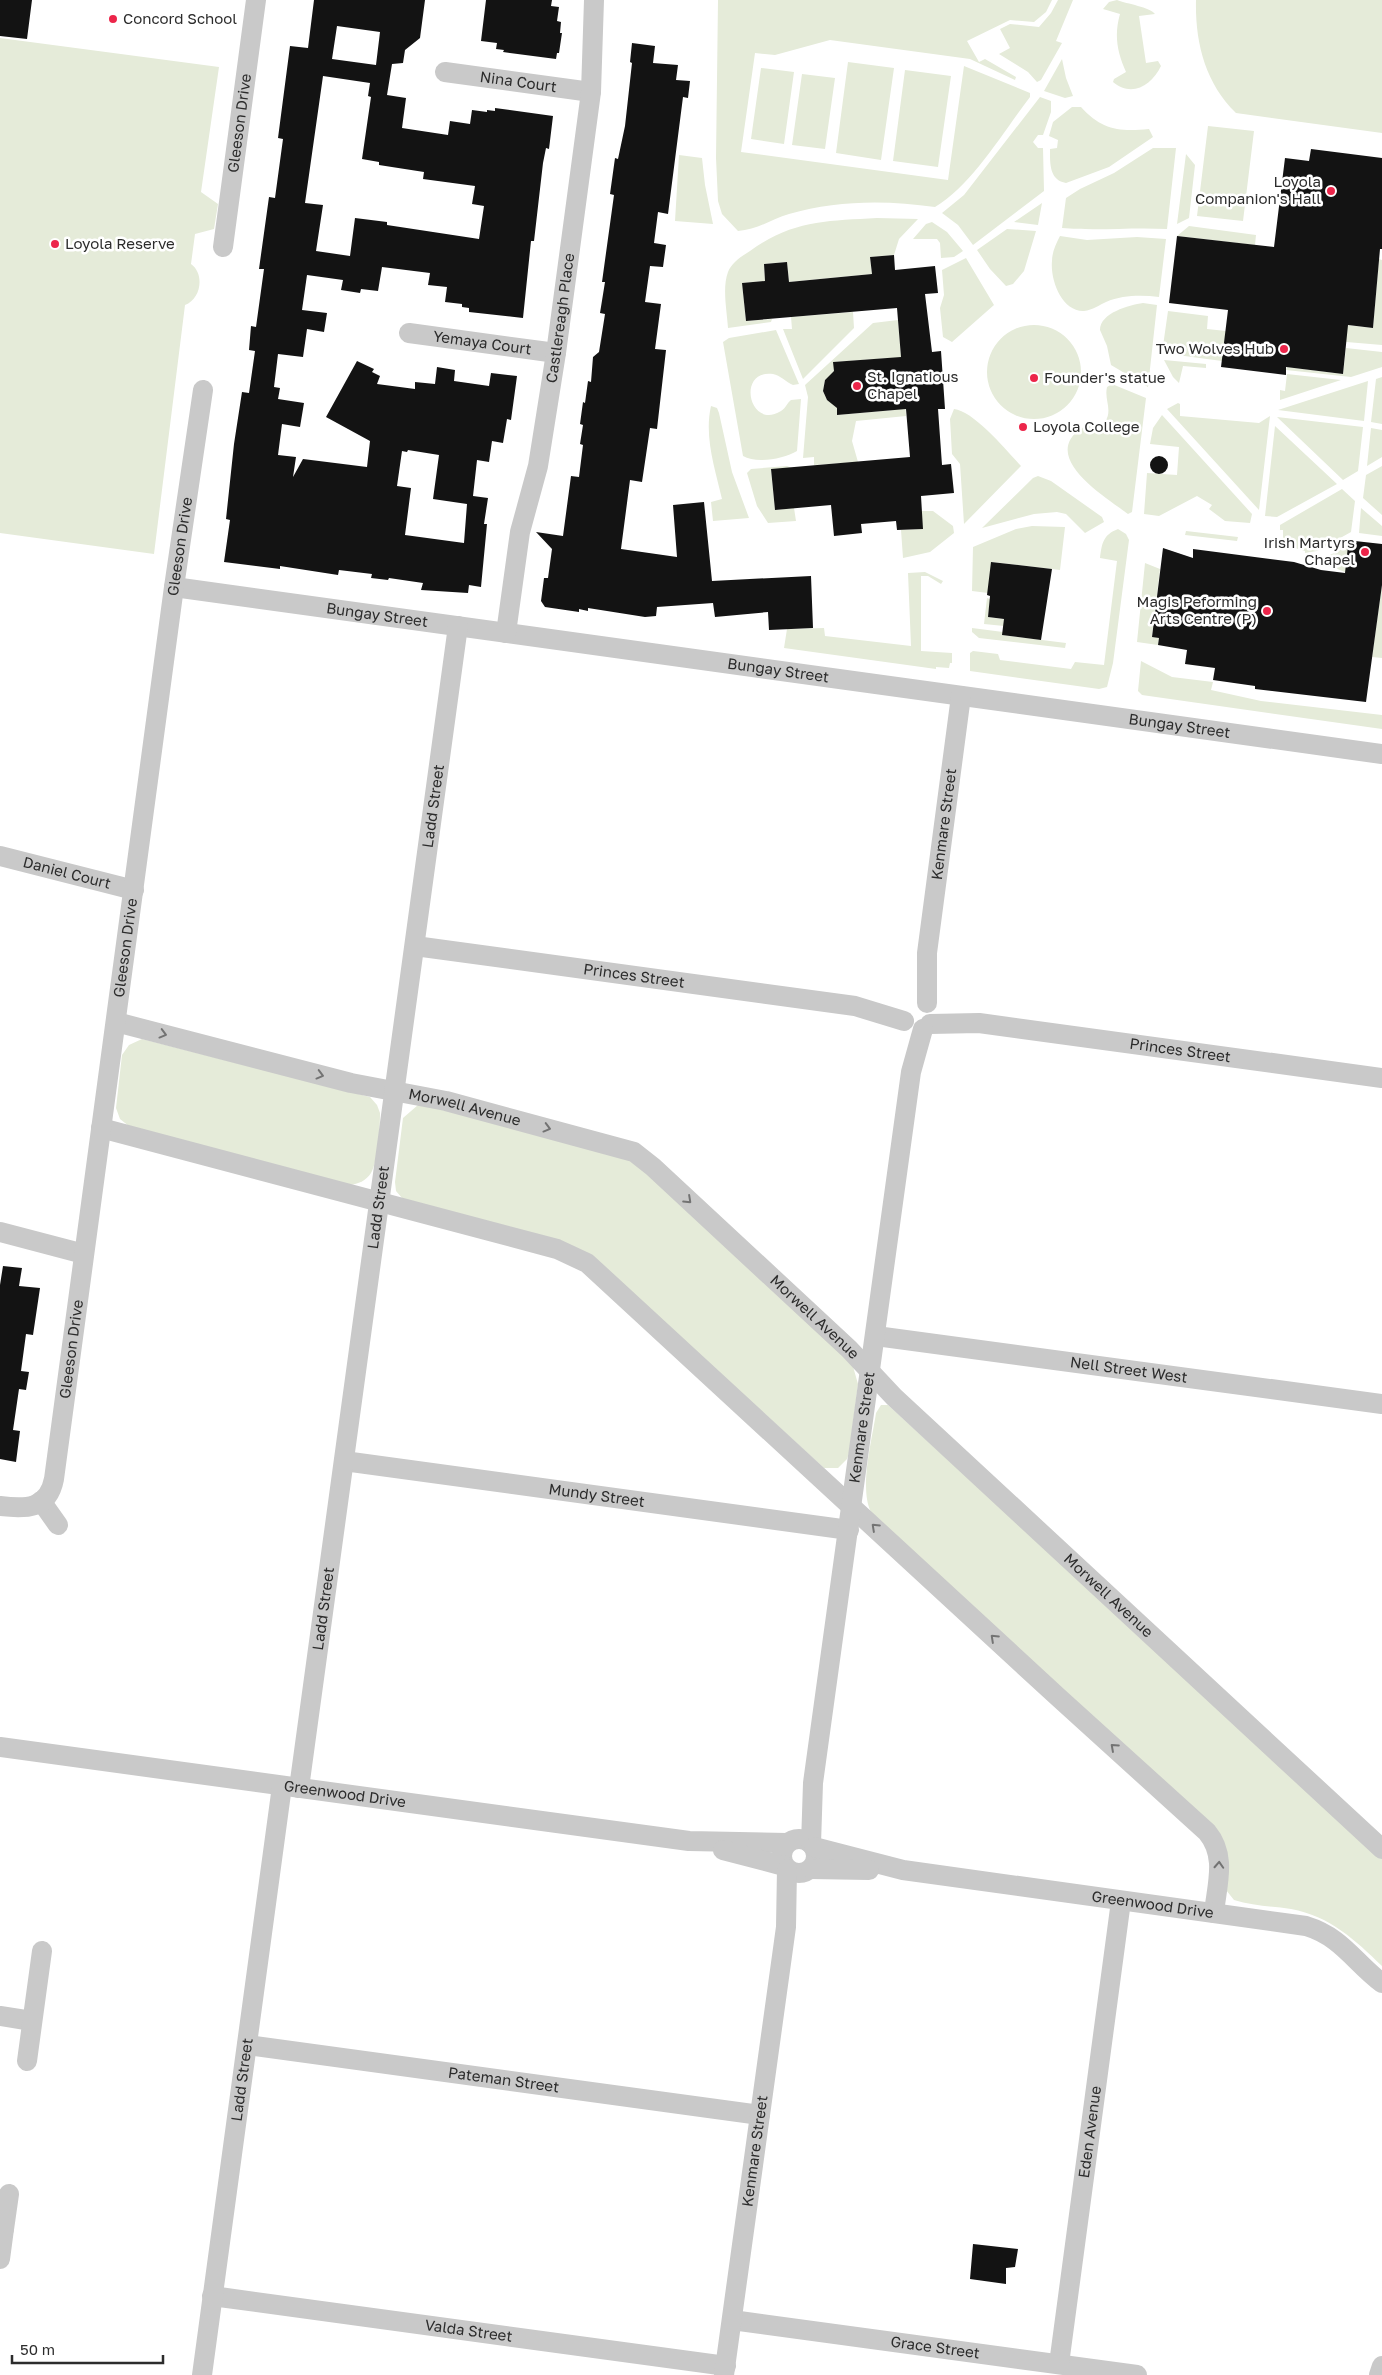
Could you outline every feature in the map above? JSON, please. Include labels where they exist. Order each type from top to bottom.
[{"type":"street","name":"Gleeson Drive","points":[[223,247],[256,0]]},
{"type":"street","name":"Castlereagh Place","points":[[506,633],[520,532],[538,466],[556,353],[591,92],[594,0]]},
{"type":"street","name":"Nina Court","points":[[446,72],[591,92]]},
{"type":"street","name":"Yemaya Court","points":[[409,333],[556,353]]},
{"type":"street","name":"Gleeson Drive","points":[[41,1501],[50,1491],[54,1479],[174,588],[203,390]]},
{"type":"street","name":"Bungay Street","points":[[174,588],[1382,754]]},
{"type":"street","name":"Ladd Street","points":[[202,2375],[247,2045],[344,1461],[458,626]]},
{"type":"street","name":"Kenmare Street","points":[[801,1844],[813,1783],[849,1530],[961,696]]},
{"type":"street","name":"Daniel Court","points":[[0,856],[134,890]]},
{"type":"street","name":"Princes Street","points":[[415,946],[1382,1078]]},
{"type":"street","name":"Morwell Avenue","points":[[116,1022],[351,1083],[446,1101],[634,1152],[842,1342],[894,1397],[1382,1849]]},
{"type":"street","points":[[101,1128],[557,1249],[587,1263],[1208,1832],[1214,1840],[1220,1856],[1214,1913]]},
{"type":"street","points":[[0,1232],[84,1254]]},
{"type":"street","name":"Nell Street West","points":[[876,1336],[1382,1404]]},
{"type":"street","name":"Mundy Street","points":[[344,1461],[849,1530]]},
{"type":"street","points":[[0,1506],[30,1508],[41,1501],[58,1525]]},
{"type":"street","name":"Greenwood Drive","points":[[0,1747],[689,1841],[801,1844],[903,1870],[1316,1929],[1338,1941],[1382,1983]]},
{"type":"street","name":"Greenwood Drive","points":[[689,1841],[797,1869],[903,1870]]},
{"type":"street","points":[[801,1844],[816,1858],[797,1869],[782,1851],[801,1844]]},
{"type":"street","name":"Kenmare Street","points":[[725,2371],[786,1927],[797,1869]]},
{"type":"street","name":"Eden Avenue","points":[[1059,2364],[1121,1901]]},
{"type":"street","points":[[27,2061],[42,1951]]},
{"type":"street","points":[[0,2016],[32,2021]]},
{"type":"street","name":"Pateman Street","points":[[247,2045],[760,2115]]},
{"type":"street","points":[[0,2259],[2,2229],[9,2194]]},
{"type":"street","name":"Valda Street","points":[[212,2296],[725,2371]]},
{"type":"street","name":"Grace Street","points":[[732,2320],[1137,2375]]},
{"type":"street","points":[[1379,2375],[1382,2366]]},
{"type":"green space","points":[[718,0],[1052,0],[1046,12],[1034,22],[1010,20],[967,41],[979,62],[985,59],[1016,77],[1015,80],[970,59],[830,40],[775,55],[755,53],[741,152],[948,180],[964,66],[1030,93],[1030,97],[974,172],[949,197],[935,207],[880,202],[825,206],[789,214],[758,226],[738,231],[722,214],[718,201],[716,158]]},
{"type":"green space","points":[[1058,0],[1073,0],[1056,41],[1062,43],[1041,80],[1037,82],[1028,72],[999,54],[1010,48],[1000,29],[1010,24],[1039,27],[1051,13]]},
{"type":"green space","points":[[1117,0],[1155,14],[1139,16],[1146,63],[1158,61],[1161,66],[1147,84],[1134,89],[1120,87],[1113,82],[1114,79],[1126,72],[1117,43],[1120,14],[1103,9],[1109,2]]},
{"type":"green space","points":[[1196,0],[1382,0],[1382,133],[1236,113],[1217,89],[1204,61],[1197,31]]},
{"type":"green space","name":"Loyola Reserve","points":[[0,38],[219,67],[201,192],[218,204],[214,229],[195,234],[191,264],[198,274],[199,286],[195,297],[185,305],[154,554],[0,533]]},
{"type":"green space","points":[[1062,59],[1066,78],[1073,96],[1065,98],[1044,91]]},
{"type":"green space","points":[[848,62],[894,68],[881,160],[836,153]]},
{"type":"green space","points":[[761,68],[794,72],[784,144],[751,139]]},
{"type":"green space","points":[[905,70],[951,76],[938,167],[893,161]]},
{"type":"green space","points":[[802,74],[835,78],[825,149],[792,145]]},
{"type":"green space","points":[[1040,97],[1051,101],[1051,112],[1043,135],[1038,135],[1033,142],[1038,148],[1043,148],[1044,191],[973,245],[958,225],[942,213],[964,195]]},
{"type":"green space","points":[[1072,107],[1081,107],[1096,121],[1112,128],[1129,130],[1149,129],[1153,137],[1109,167],[1066,183],[1060,181],[1053,175],[1050,160],[1050,149],[1057,148],[1058,140],[1049,136],[1053,122]]},
{"type":"green space","points":[[1208,126],[1254,131],[1243,221],[1197,216]]},
{"type":"green space","points":[[1153,148],[1176,148],[1167,229],[1062,228],[1066,198],[1080,189],[1114,173]]},
{"type":"green space","points":[[1186,154],[1195,165],[1189,218],[1177,224]]},
{"type":"green space","points":[[679,155],[702,158],[713,224],[675,221]]},
{"type":"green space","points":[[1042,203],[1038,225],[1014,222]]},
{"type":"green space","points":[[877,218],[918,219],[899,239],[894,255],[870,257],[872,274],[789,282],[787,262],[764,264],[765,281],[742,283],[746,321],[772,319],[771,322],[728,328],[725,292],[726,278],[730,268],[741,257],[781,233],[796,228],[810,224],[842,220]]},
{"type":"green space","points":[[932,222],[947,232],[963,251],[954,257],[941,258],[940,243],[937,239],[913,239],[926,224]]},
{"type":"green space","points":[[1189,226],[1256,235],[1255,245],[1177,236]]},
{"type":"green space","points":[[1007,229],[1036,231],[1024,271],[1013,284],[1006,286],[990,269],[977,250]]},
{"type":"green space","points":[[1060,236],[1087,240],[1137,237],[1166,239],[1159,297],[1119,298],[1084,311],[1076,310],[1069,306],[1059,294],[1053,277],[1053,254]]},
{"type":"green space","points":[[966,258],[994,305],[952,342],[943,337],[940,308],[944,295],[942,270]]},
{"type":"green space","points":[[1379,259],[1382,260],[1382,345],[1311,339],[1347,325],[1373,328]]},
{"type":"green space","points":[[1143,303],[1157,305],[1148,387],[1111,365],[1107,346],[1100,330],[1101,324],[1105,319],[1116,311]]},
{"type":"green space","points":[[1168,311],[1208,316],[1207,329],[1226,331],[1222,361],[1162,353]]},
{"type":"green space","points":[[853,312],[854,328],[803,379],[783,329],[792,329],[791,317]]},
{"type":"green space","points":[[898,320],[902,367],[890,358],[834,362],[834,373],[825,380],[823,391],[827,400],[837,405],[837,415],[894,410],[905,399],[906,416],[856,421],[852,441],[858,462],[814,465],[814,457],[803,458],[808,397],[805,385],[873,323]]},
{"type":"green space","points":[[1034,325],[1052,328],[1067,339],[1078,354],[1081,372],[1078,390],[1067,405],[1052,416],[1034,419],[1016,416],[1001,405],[990,390],[987,372],[990,354],[1001,339],[1016,328]]},
{"type":"green space","points":[[776,330],[799,384],[793,385],[773,374],[761,375],[754,380],[751,398],[755,407],[761,413],[770,415],[781,411],[791,400],[801,399],[797,451],[778,458],[755,460],[743,456],[723,342],[729,338]]},
{"type":"green space","points":[[1346,348],[1382,352],[1382,367],[1351,377],[1286,370],[1287,367],[1343,374]]},
{"type":"green space","points":[[1164,360],[1206,364],[1206,368],[1183,366],[1179,383],[1173,377]]},
{"type":"green space","points":[[1287,374],[1341,380],[1280,400],[1280,390],[1285,391]]},
{"type":"green space","points":[[1382,377],[1382,424],[1371,422],[1376,379]]},
{"type":"green space","points":[[1368,381],[1364,421],[1278,410]]},
{"type":"green space","points":[[1112,384],[1146,398],[1132,512],[1128,514],[1081,476],[1072,464],[1068,451],[1070,439],[1082,428],[1105,422],[1108,413],[1106,392],[1107,387]]},
{"type":"green space","points":[[1178,403],[1180,404],[1180,416],[1259,423],[1270,416],[1259,510],[1167,409]]},
{"type":"green space","points":[[711,406],[717,408],[719,413],[732,472],[749,518],[713,521],[711,502],[722,499],[710,441],[709,418]]},
{"type":"green space","points":[[954,409],[962,411],[980,424],[1021,466],[964,524],[960,464],[952,454],[950,419]]},
{"type":"green space","points":[[1162,415],[1252,514],[1250,523],[1225,521],[1209,509],[1212,505],[1197,496],[1159,516],[1144,514],[1147,473],[1177,475],[1179,447],[1150,444],[1153,428]]},
{"type":"green space","points":[[1277,417],[1363,427],[1358,471],[1343,480]]},
{"type":"green space","points":[[1275,426],[1337,484],[1277,517],[1265,516]]},
{"type":"green space","points":[[1371,428],[1382,430],[1382,457],[1367,466]]},
{"type":"green space","points":[[787,466],[792,468],[771,470],[775,510],[794,508],[796,521],[768,523],[757,506],[747,473],[751,469]]},
{"type":"green space","points":[[1382,466],[1382,515],[1363,498],[1366,475]]},
{"type":"green space","points":[[1038,476],[1051,481],[1102,517],[1104,522],[1085,533],[1066,514],[1057,512],[1034,514],[982,528],[1033,478]]},
{"type":"green space","points":[[1342,489],[1355,501],[1351,532],[1317,551],[1305,553],[1305,551],[1288,546],[1283,538],[1283,530],[1280,530],[1280,525]]},
{"type":"green space","points":[[1361,508],[1382,526],[1382,536],[1359,533]]},
{"type":"green space","points":[[922,511],[933,511],[953,526],[954,533],[930,552],[903,558],[901,530],[922,529]]},
{"type":"green space","points":[[1032,526],[1065,527],[1060,570],[992,562],[988,593],[972,591],[973,547],[1016,529]]},
{"type":"green space","points":[[1118,529],[1126,534],[1129,540],[1113,663],[1107,687],[1099,689],[970,671],[970,653],[973,651],[998,654],[1000,660],[1071,669],[1075,662],[1104,665],[1117,561],[1100,558],[1104,540],[1109,534]]},
{"type":"green space","points":[[1186,531],[1238,537],[1237,541],[1185,535]]},
{"type":"green space","points":[[1348,546],[1349,574],[1324,563],[1324,558]]},
{"type":"green space","points":[[1145,563],[1160,569],[1152,636],[1159,638],[1158,645],[1137,642]]},
{"type":"green space","points":[[925,572],[943,581],[941,584],[928,576],[921,576],[921,651],[952,653],[952,663],[950,663],[949,668],[936,667],[936,669],[784,648],[787,629],[824,628],[825,636],[911,646],[908,573]]},
{"type":"green space","points":[[1382,585],[1382,658],[1372,657]]},
{"type":"green space","points":[[987,598],[990,599],[988,617],[1009,620],[1004,626],[984,624]]},
{"type":"green space","points":[[972,628],[1003,632],[1003,635],[1066,643],[1065,648],[979,638],[972,632]]},
{"type":"green space","points":[[1141,661],[1172,677],[1213,682],[1211,690],[1261,701],[1382,715],[1382,729],[1142,695],[1138,691]]},
{"type":"green space","points":[[142,1039],[370,1097],[377,1105],[380,1113],[377,1153],[371,1173],[362,1182],[350,1185],[130,1127],[120,1119],[116,1108],[122,1055],[129,1045]]},
{"type":"green space","points":[[418,1105],[426,1105],[633,1160],[852,1363],[858,1384],[847,1459],[838,1468],[824,1468],[601,1265],[402,1198],[396,1191],[395,1182],[403,1118]]},
{"type":"green space","points":[[881,1405],[888,1405],[1382,1856],[1382,1966],[1352,1938],[1318,1917],[1291,1909],[1255,1905],[1234,1900],[1226,1890],[1226,1854],[1219,1834],[871,1512],[866,1491],[866,1478],[876,1413]]},
{"type":"building","points":[[0,0],[32,0],[27,39],[0,36]]},
{"type":"building","points":[[314,0],[425,0],[420,38],[405,50],[403,63],[392,64],[387,95],[406,98],[402,128],[448,135],[450,121],[470,124],[472,110],[487,112],[487,110],[495,111],[495,108],[553,116],[549,149],[546,148],[543,163],[534,241],[531,241],[523,318],[469,312],[469,308],[462,307],[462,304],[445,302],[447,287],[428,285],[430,273],[382,267],[378,291],[361,289],[360,293],[341,290],[343,280],[307,275],[302,310],[327,313],[324,332],[307,329],[303,357],[278,354],[274,387],[280,388],[278,399],[304,403],[300,427],[282,424],[278,455],[296,457],[293,477],[303,459],[367,467],[370,441],[326,417],[357,361],[374,369],[372,372],[380,376],[377,384],[415,389],[415,382],[435,384],[437,367],[455,370],[454,381],[489,386],[491,373],[517,376],[511,420],[507,419],[503,443],[492,441],[489,462],[477,460],[473,496],[488,498],[484,524],[487,524],[481,587],[469,585],[468,593],[421,590],[423,583],[389,578],[388,580],[371,578],[372,574],[339,570],[338,575],[280,566],[280,569],[224,562],[230,520],[226,519],[234,444],[242,392],[249,393],[255,351],[249,350],[251,326],[256,327],[264,269],[259,269],[269,197],[275,198],[283,139],[278,138],[290,46],[308,48]],"holes":[[[337,26],[380,32],[376,65],[332,59]],[[323,76],[370,83],[368,96],[371,97],[362,159],[379,162],[379,165],[424,172],[423,179],[475,186],[472,204],[484,206],[479,239],[387,225],[387,222],[355,218],[350,256],[316,251],[323,205],[305,203]],[[408,450],[439,455],[433,499],[467,504],[464,543],[405,535],[411,488],[397,486],[402,451],[407,452]]]},
{"type":"building","points":[[486,0],[552,0],[551,6],[559,7],[557,21],[561,22],[560,33],[562,33],[559,53],[557,53],[556,59],[503,52],[504,50],[496,49],[497,43],[481,41]]},
{"type":"building","points":[[632,43],[655,46],[653,63],[678,65],[676,80],[690,81],[688,98],[683,97],[668,214],[658,212],[654,243],[666,245],[663,267],[650,266],[645,302],[661,304],[655,349],[666,350],[657,429],[650,428],[642,482],[630,480],[621,549],[677,557],[673,505],[704,502],[712,581],[811,576],[813,628],[769,630],[768,612],[715,617],[713,603],[657,607],[656,616],[645,617],[588,608],[588,611],[579,609],[579,612],[545,607],[541,601],[544,578],[548,578],[552,549],[536,532],[563,536],[571,476],[579,477],[583,445],[580,444],[583,425],[580,424],[583,402],[585,403],[588,381],[591,382],[593,357],[599,352],[605,314],[600,313],[605,282],[602,282],[614,195],[610,194],[615,158],[618,159],[625,126],[632,63],[630,62]]},
{"type":"building","points":[[1311,149],[1382,158],[1382,249],[1380,249],[1373,328],[1348,325],[1343,374],[1286,367],[1286,375],[1221,367],[1228,310],[1169,303],[1177,236],[1274,247],[1285,158],[1309,161]]},
{"type":"building","points":[[894,255],[895,270],[935,266],[938,293],[925,294],[932,352],[941,351],[945,409],[938,409],[942,465],[951,464],[954,493],[921,496],[923,529],[897,530],[896,521],[861,524],[862,533],[834,536],[831,505],[775,510],[771,469],[910,457],[906,409],[837,415],[837,408],[827,400],[823,391],[825,380],[834,371],[833,362],[901,357],[897,308],[746,321],[742,283],[765,281],[764,264],[787,262],[789,282],[872,274],[870,257]]},
{"type":"building","points":[[1159,456],[1165,459],[1168,465],[1165,471],[1159,474],[1153,471],[1150,465],[1153,459]]},
{"type":"building","name":"Magis Peforming Arts Centre (P)","points":[[1355,541],[1382,544],[1382,585],[1366,702],[1255,689],[1255,686],[1213,680],[1215,668],[1185,664],[1187,650],[1158,645],[1159,638],[1152,637],[1163,548],[1193,558],[1193,549],[1294,562],[1321,570],[1345,573],[1348,546],[1355,547]]},
{"type":"building","points":[[991,562],[1052,569],[1041,640],[1002,635],[1004,619],[988,617],[990,596],[987,595]]},
{"type":"building","points":[[3,1266],[22,1268],[19,1286],[40,1288],[33,1335],[26,1334],[21,1371],[29,1372],[26,1390],[19,1389],[13,1430],[20,1431],[16,1462],[0,1459],[0,1285]]},
{"type":"building","points":[[973,2244],[1018,2249],[1015,2267],[1006,2268],[1006,2284],[970,2279]]},
{"type":"place","name":"Concord School","points":[[113,19]]},
{"type":"place","name":"Loyola Companion's Hall","points":[[1331,191]]},
{"type":"place","name":"Loyola Reserve","points":[[55,244]]},
{"type":"place","name":"Two Wolves Hub","points":[[1284,349]]},
{"type":"place","name":"Founder's statue","points":[[1034,378]]},
{"type":"place","name":"St. Ignatious Chapel","points":[[857,386]]},
{"type":"place","name":"Loyola College","points":[[1023,427]]},
{"type":"place","name":"Irish Martyrs Chapel","points":[[1365,552]]},
{"type":"place","name":"Magis Peforming Arts Centre (P)","points":[[1267,611]]}]
